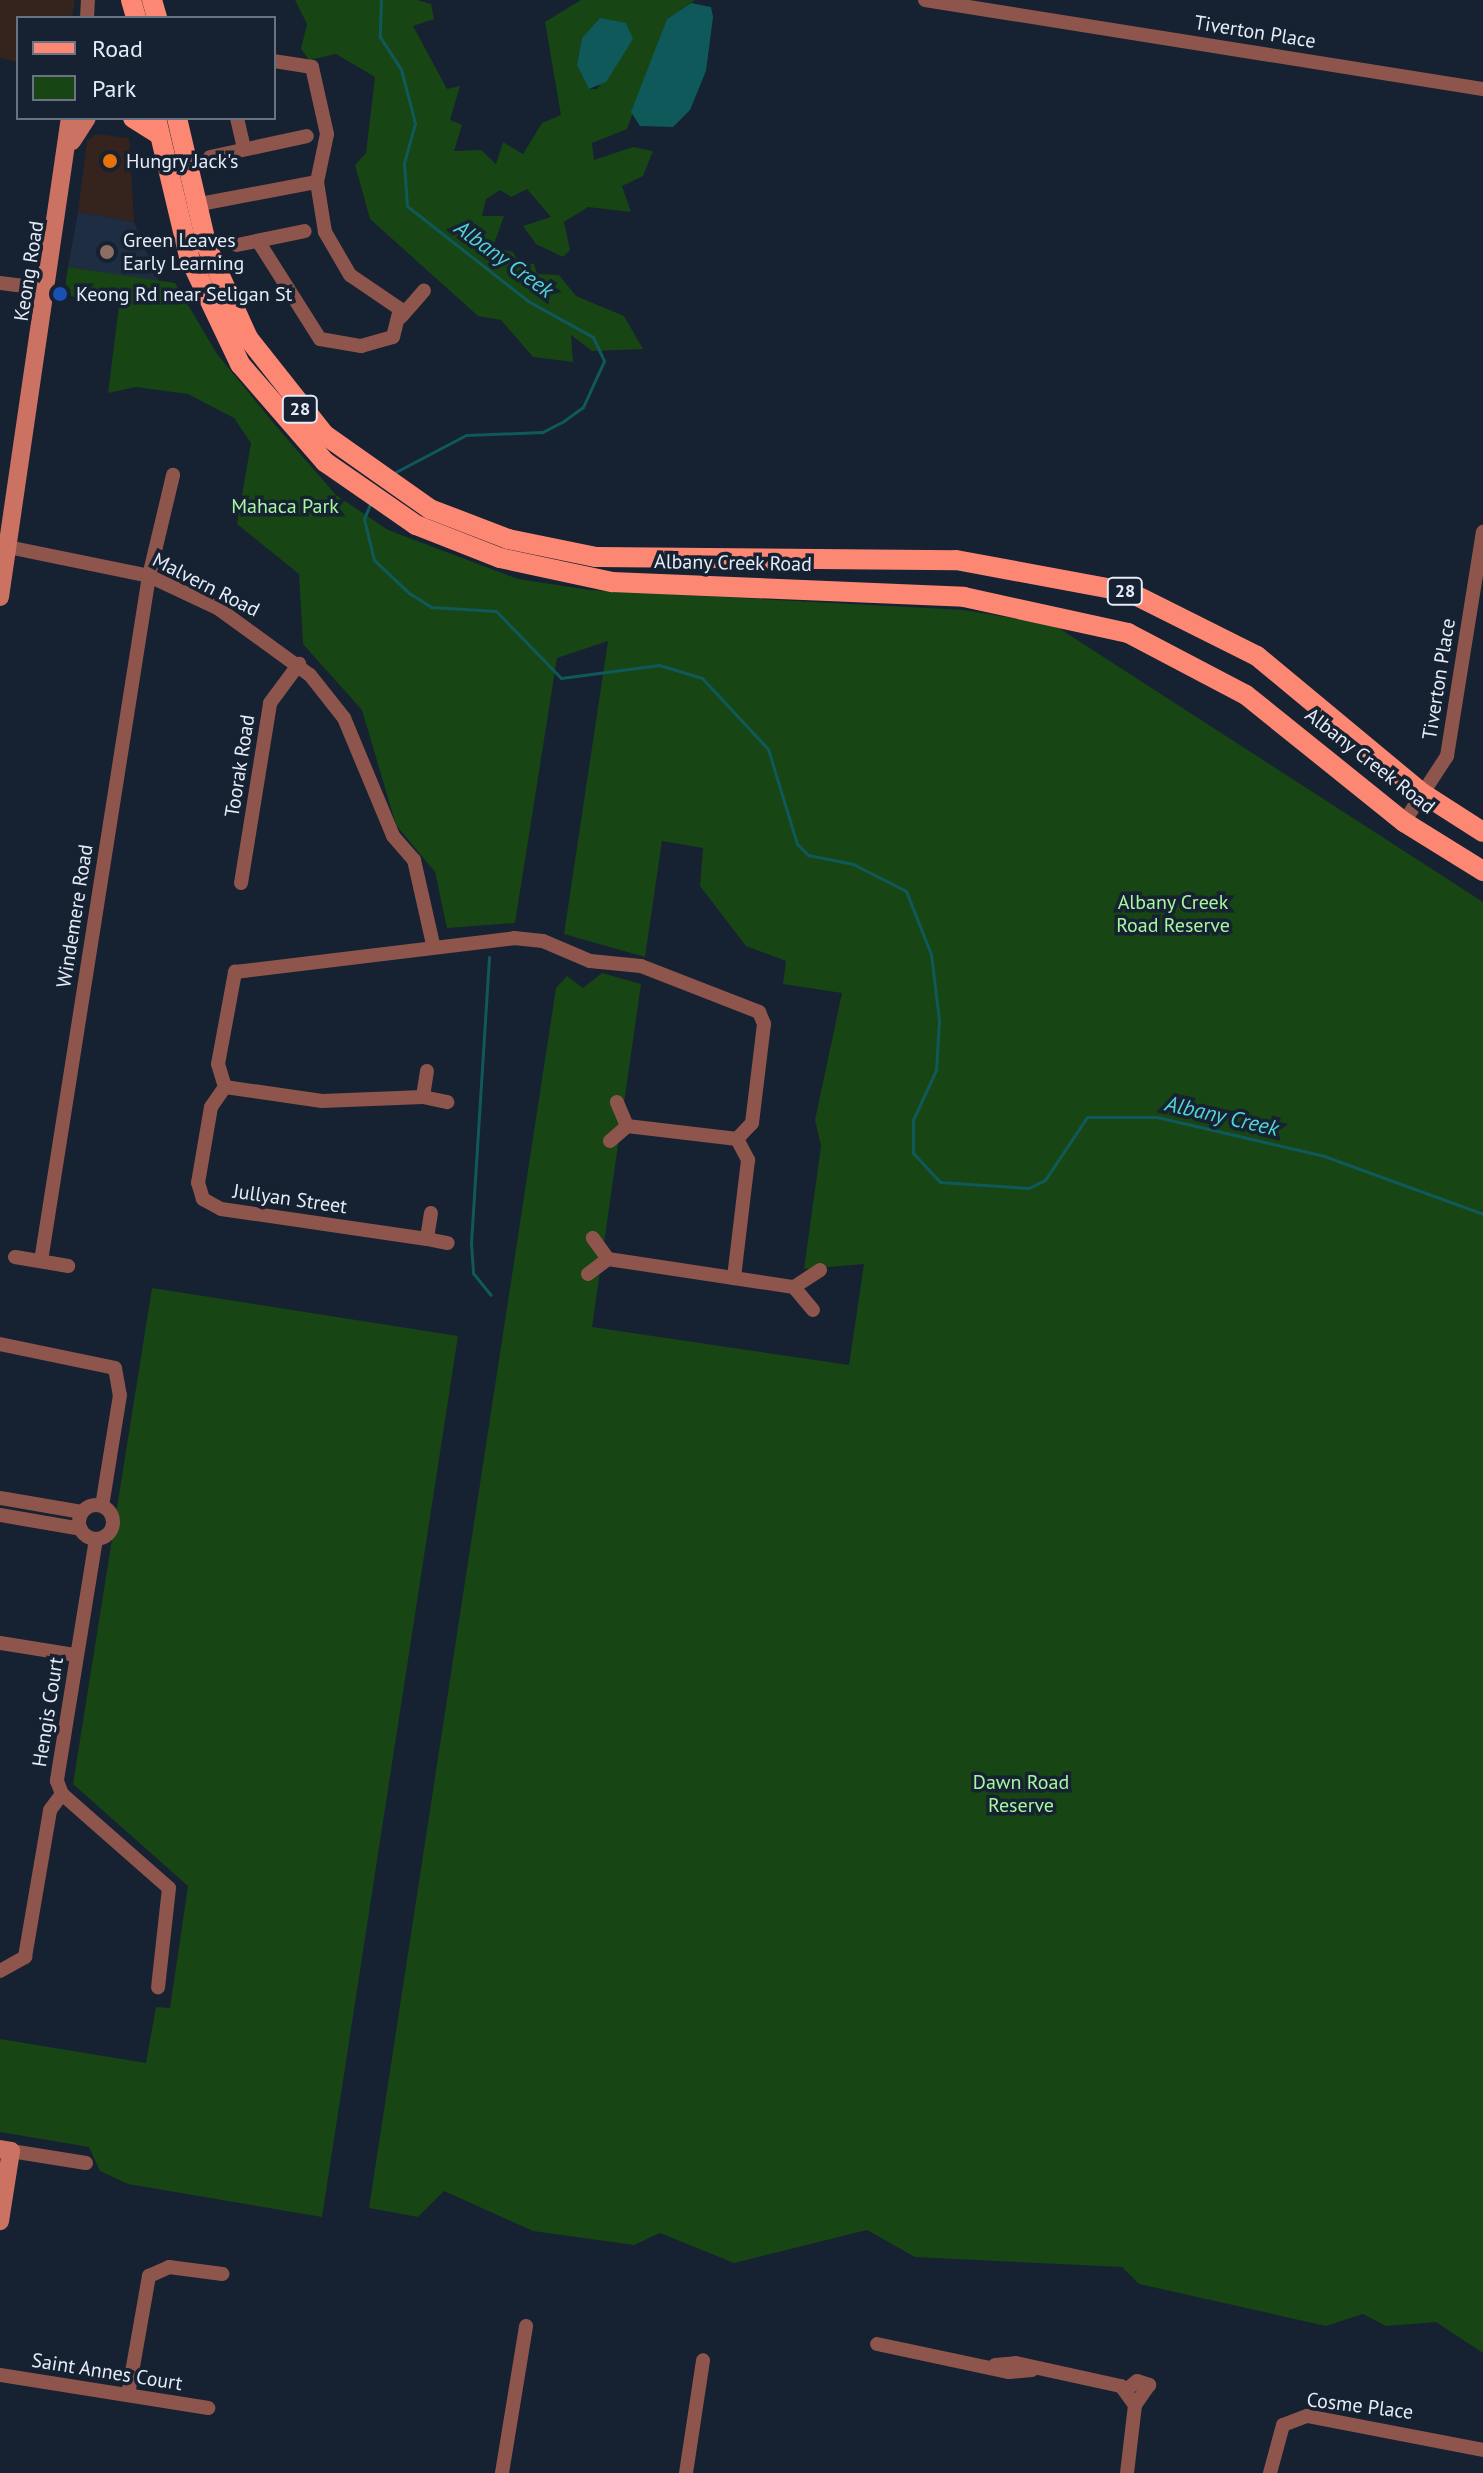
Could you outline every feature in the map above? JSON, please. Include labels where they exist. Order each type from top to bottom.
[{"type":"main road","name":"Albany Creek Road","points":[[177,120],[195,205],[239,344]]},
{"type":"main road","name":"Albany Creek Road","points":[[158,126],[189,257],[296,435],[390,498],[478,551],[590,579],[964,597],[1128,633],[1246,695],[1404,822],[1483,871]]},
{"type":"main road","name":"Albany Creek Road","points":[[390,498],[465,525],[558,552],[956,560],[1129,592],[1257,656],[1422,793],[1483,832]]},
{"type":"street","name":"Tiverton Place","points":[[925,0],[1483,89]]},
{"type":"street","points":[[276,61],[312,67],[327,134],[317,182],[325,232],[350,275],[401,317]]},
{"type":"street","name":"Keong Road","points":[[0,597],[72,141],[70,120]]},
{"type":"street","name":"Keong Road","points":[[72,141],[86,120]]},
{"type":"street","points":[[237,120],[244,149]]},
{"type":"street","points":[[210,157],[307,136]]},
{"type":"street","points":[[195,205],[317,182]]},
{"type":"street","points":[[237,245],[305,231]]},
{"type":"street","points":[[258,241],[320,339],[382,343],[393,337],[401,317],[424,291]]},
{"type":"street","points":[[0,283],[48,289]]},
{"type":"street","name":"Windemere Road","points":[[41,1261],[149,576],[173,475]]},
{"type":"street","name":"Tiverton Place","points":[[1404,822],[1447,756],[1483,532]]},
{"type":"street","name":"Malvern Road","points":[[8,547],[149,576],[219,609],[299,664],[344,718],[393,836],[414,860],[433,944]]},
{"type":"street","name":"Toorak Road","points":[[241,883],[270,703],[299,664]]},
{"type":"street","points":[[447,1102],[423,1097],[322,1101],[225,1087],[218,1064],[235,972],[433,944],[543,941],[574,957],[641,966],[759,1012],[764,1024],[752,1123],[737,1139]]},
{"type":"street","points":[[423,1097],[427,1071]]},
{"type":"street","name":"Jullyan Street","points":[[225,1087],[211,1107],[198,1183],[212,1206],[448,1243]]},
{"type":"street","points":[[617,1102],[627,1126]]},
{"type":"street","points":[[610,1141],[627,1126],[737,1139]]},
{"type":"street","points":[[734,1278],[748,1160],[737,1139]]},
{"type":"street","points":[[427,1239],[431,1213]]},
{"type":"street","points":[[593,1238],[608,1259]]},
{"type":"street","points":[[15,1257],[68,1266]]},
{"type":"street","points":[[588,1274],[608,1259],[794,1287],[820,1270]]},
{"type":"street","points":[[794,1287],[813,1310]]},
{"type":"street","points":[[0,1344],[115,1368],[120,1395],[102,1506],[82,1512],[0,1498]]},
{"type":"street","name":"Hengis Court","points":[[102,1506],[112,1527],[96,1539],[58,1769],[62,1794],[169,1888],[158,1987]]},
{"type":"street","points":[[81,1529],[82,1512]]},
{"type":"street","points":[[0,1515],[81,1529],[96,1539]]},
{"type":"street","points":[[0,1643],[76,1655]]},
{"type":"street","points":[[0,1971],[25,1957],[50,1810],[62,1794]]},
{"type":"street","points":[[0,2221],[6,2150],[86,2163]]},
{"type":"street","points":[[128,2395],[149,2276],[169,2267],[223,2274]]},
{"type":"street","points":[[502,2473],[526,2326]]},
{"type":"street","points":[[877,2344],[1032,2370],[1126,2390],[1135,2405]]},
{"type":"street","points":[[686,2473],[703,2360]]},
{"type":"street","name":"Saint Annes Court","points":[[0,2375],[208,2408]]},
{"type":"street","points":[[1126,2390],[1137,2381],[1149,2385],[1135,2405],[1127,2473]]},
{"type":"street","name":"Cosme Place","points":[[1270,2473],[1283,2425],[1307,2416],[1483,2450]]},
{"type":"shaded area","points":[[0,0],[75,0],[72,16],[16,16],[16,62],[0,58]]},
{"type":"shaded area","points":[[691,3],[711,7],[713,17],[706,71],[690,110],[673,127],[640,126],[631,112],[667,19]]},
{"type":"shaded area","points":[[600,18],[626,23],[633,39],[606,82],[589,89],[577,65],[582,38]]},
{"type":"shaded area","points":[[96,134],[129,138],[134,222],[78,212],[87,141]]},
{"type":"shaded area","name":"Green Leaves Early Learning","points":[[78,212],[134,222],[159,281],[68,267]]},
{"type":"green space","points":[[295,0],[417,0],[431,4],[434,19],[413,26],[447,89],[460,86],[450,120],[462,125],[454,151],[481,150],[496,164],[503,142],[523,154],[542,123],[561,115],[545,22],[581,0],[695,0],[667,19],[627,129],[592,143],[594,160],[633,147],[653,151],[643,176],[622,186],[631,212],[588,207],[564,222],[570,250],[563,257],[536,244],[523,226],[551,217],[527,189],[511,197],[500,190],[486,199],[482,216],[504,216],[493,247],[513,252],[522,268],[534,263],[537,274],[559,275],[576,296],[624,316],[643,349],[592,351],[571,335],[573,362],[533,357],[501,320],[478,316],[370,219],[355,165],[366,153],[375,77],[336,54],[309,60],[301,49],[307,24]],"holes":[[[582,38],[633,39],[597,89],[589,89],[577,65]]]},
{"type":"green space","name":"Dawn Road Reserve","points":[[68,267],[175,283],[217,354],[276,426],[336,495],[388,530],[518,579],[590,590],[964,610],[1054,625],[1483,902],[1483,2353],[1436,2322],[1386,2326],[1363,2314],[1326,2326],[1139,2284],[1122,2267],[915,2257],[867,2230],[734,2263],[660,2233],[634,2245],[533,2231],[444,2191],[418,2217],[369,2208],[556,988],[567,976],[583,988],[602,973],[641,984],[592,1327],[849,1365],[864,1264],[804,1269],[821,1146],[815,1120],[842,993],[783,984],[786,961],[746,946],[700,886],[703,848],[662,841],[645,957],[564,934],[608,641],[557,658],[515,923],[447,928],[435,872],[396,825],[362,710],[303,644],[299,574],[237,524],[251,443],[234,418],[188,394],[136,387],[108,393],[119,305],[64,295]]},
{"type":"green space","points":[[152,1288],[458,1336],[322,2217],[128,2184],[100,2171],[89,2147],[0,2132],[0,2039],[146,2063],[156,2007],[170,2008],[188,1886],[73,1784]]},
{"type":"waterway","name":"Albany Creek","points":[[381,0],[380,37],[401,69],[415,123],[404,163],[407,206],[528,301],[593,337],[604,361],[583,407],[564,421],[542,432],[466,435],[394,473]]},
{"type":"waterway","name":"Albany Creek","points":[[370,504],[364,519],[374,560],[409,593],[431,607],[496,611],[561,678],[659,665],[702,678],[768,749],[797,844],[808,855],[853,864],[906,891],[931,954],[939,1020],[936,1070],[913,1120],[913,1153],[940,1182],[1029,1188],[1045,1180],[1087,1117],[1157,1117],[1324,1156],[1483,1214]]},
{"type":"waterway","points":[[489,957],[471,1243],[473,1273],[491,1295]]},
{"type":"place","name":"Hungry Jack's","points":[[110,161]]},
{"type":"place","name":"Green Leaves Early Learning","points":[[107,252]]},
{"type":"place","name":"Keong Rd near Seligan St","points":[[60,294]]},
{"type":"park label","name":"Mahaca Park","points":[[285,506]]},
{"type":"park label","name":"Albany Creek Road Reserve","points":[[1173,914]]}]
